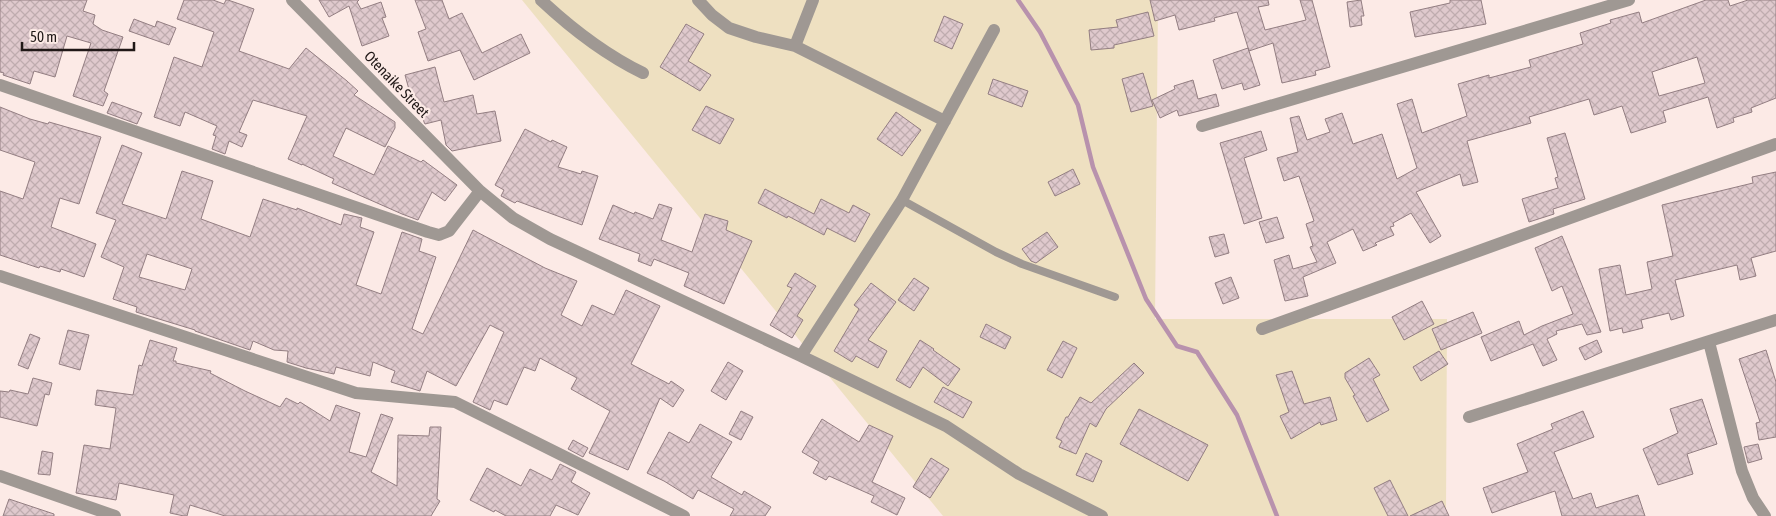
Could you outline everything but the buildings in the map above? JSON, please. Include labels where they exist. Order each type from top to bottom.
[{"type":"street","name":"Otenaike Street","points":[[292,0],[480,191],[513,218],[550,239],[946,426],[1019,474],[1102,516]]},
{"type":"street","points":[[541,0],[590,42],[622,63],[643,73]]},
{"type":"street","points":[[698,0],[712,15],[729,28],[756,37],[795,46],[945,120]]},
{"type":"street","points":[[795,46],[813,0]]},
{"type":"street","points":[[1202,126],[1629,0]]},
{"type":"street","points":[[801,356],[902,200],[994,30]]},
{"type":"street","points":[[0,85],[434,234],[439,235],[449,231],[480,191]]},
{"type":"street","points":[[1262,329],[1776,144]]},
{"type":"street","points":[[0,276],[356,393],[455,402],[684,516]]},
{"type":"street","points":[[1469,417],[1776,320]]},
{"type":"street","points":[[1709,342],[1742,471],[1753,498],[1765,516]]},
{"type":"street","points":[[0,476],[109,515]]},
{"type":"lane","points":[[902,200],[996,252],[1022,264],[1115,297]]},
{"type":"shaded area","points":[[522,0],[1158,0],[1155,319],[1447,319],[1446,516],[943,516]]},
{"type":"waterway","points":[[1018,0],[1040,32],[1078,105],[1093,167],[1146,299],[1177,346],[1197,352],[1237,415],[1277,516]]}]
